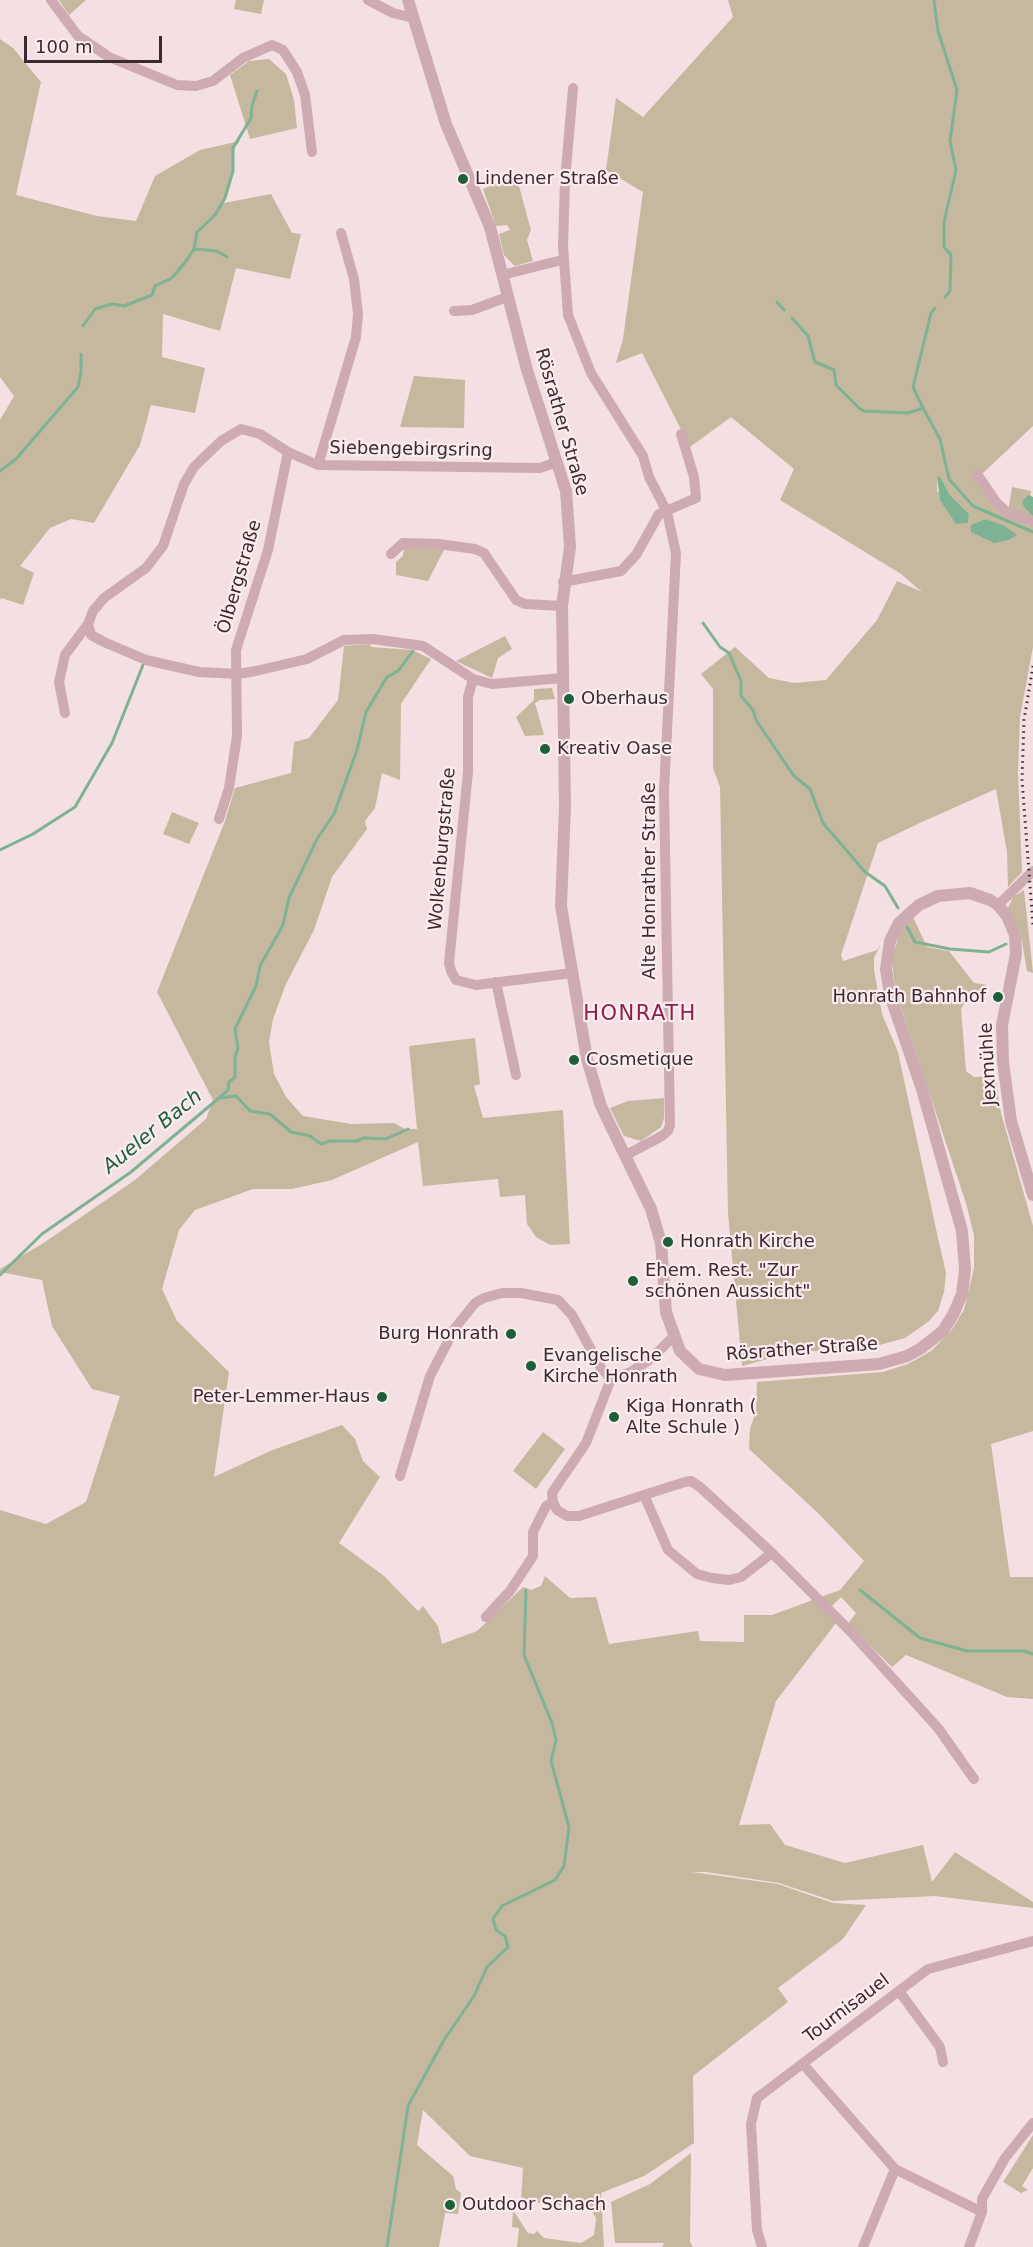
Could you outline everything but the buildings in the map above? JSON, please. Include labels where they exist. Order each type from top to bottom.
[{"type":"street","points":[[51,0],[78,36],[109,57],[177,85],[196,86],[213,81],[243,58],[272,45],[284,50],[297,72],[305,95],[312,152]]},
{"type":"street","points":[[368,0],[393,13],[414,18]]},
{"type":"street","name":"Rösrather Straße","points":[[408,0],[446,124],[490,227],[507,297],[566,491],[570,547],[563,582],[562,606],[565,807],[561,898],[572,973],[593,1084],[651,1209],[660,1238],[666,1312],[673,1337],[680,1351],[699,1369],[715,1374],[744,1376],[879,1364],[907,1356],[943,1330],[962,1294],[965,1270],[962,1231],[922,1089],[892,1000],[886,958],[890,941],[906,915],[925,902],[946,894],[975,894],[998,905]]},
{"type":"street","name":"Alte Honrather Straße","points":[[573,88],[565,181],[562,260],[568,315],[591,373],[638,446],[667,512],[677,573],[669,664],[664,791],[670,1125],[668,1131],[662,1136],[626,1155]]},
{"type":"street","points":[[318,465],[356,337],[358,314],[354,279],[341,233]]},
{"type":"street","points":[[502,275],[562,260]]},
{"type":"street","points":[[454,312],[472,310],[507,297]]},
{"type":"street","name":"Siebengebirgsring","points":[[65,713],[60,682],[65,655],[104,598],[146,568],[163,546],[184,484],[194,467],[221,441],[241,429],[260,434],[288,452],[318,465],[540,468],[556,462]]},
{"type":"street","points":[[563,582],[621,571],[636,555],[659,514],[696,498],[694,477],[681,434]]},
{"type":"street","name":"Ölbergstraße","points":[[219,819],[229,788],[237,736],[236,650],[268,550],[288,452]]},
{"type":"street","points":[[976,474],[997,503],[1008,513],[1033,521]]},
{"type":"street","points":[[391,554],[403,543],[439,544],[475,549],[489,559],[516,600],[525,604],[562,606]]},
{"type":"street","points":[[88,624],[92,635],[146,660],[187,670],[238,674],[307,658],[344,640],[373,639],[423,646],[474,679],[492,684],[563,678]]},
{"type":"street","name":"Wolkenburgstraße","points":[[474,679],[468,697],[468,772],[449,963],[456,980],[476,985],[572,973]]},
{"type":"street","points":[[998,905],[1033,871]]},
{"type":"street","name":"Jexmühle","points":[[998,905],[1012,925],[1016,944],[1002,1025],[1006,1092],[1020,1155],[1033,1195]]},
{"type":"street","points":[[496,982],[516,1075]]},
{"type":"street","points":[[400,1476],[430,1376],[455,1329],[469,1310],[484,1298],[502,1293],[522,1293],[558,1300],[572,1315],[601,1368],[610,1379]]},
{"type":"street","points":[[610,1379],[631,1372],[652,1358],[673,1337]]},
{"type":"street","points":[[610,1379],[586,1443],[552,1493],[557,1510],[567,1516],[579,1516],[674,1484],[691,1482],[772,1553],[850,1631],[938,1728],[974,1779]]},
{"type":"street","points":[[644,1496],[668,1550],[697,1574],[729,1580],[749,1571],[772,1553]]},
{"type":"street","points":[[486,1617],[510,1591],[533,1556],[533,1532],[546,1506],[553,1502]]},
{"type":"street","name":"Tournisauel","points":[[982,2212],[895,2169],[802,2064],[928,1969],[1033,1941]]},
{"type":"street","points":[[899,1991],[940,2047],[943,2062]]},
{"type":"street","points":[[762,2247],[757,2230],[751,2124],[753,2111],[758,2098],[802,2064]]},
{"type":"street","points":[[969,2247],[982,2212],[982,2199],[1005,2158],[1033,2123]]},
{"type":"street","points":[[863,2247],[895,2169]]},
{"type":"shaded area","points":[[59,0],[86,0],[69,15]]},
{"type":"shaded area","points":[[236,0],[264,0],[261,14],[234,9]]},
{"type":"shaded area","points":[[728,0],[1033,0],[1033,426],[983,473],[977,474],[1008,512],[1012,487],[1031,491],[1030,504],[1033,504],[1033,647],[1020,717],[1018,772],[1022,872],[1008,887],[1007,852],[996,789],[922,822],[878,843],[841,955],[843,961],[877,950],[881,944],[874,958],[874,970],[882,1014],[898,1052],[946,1273],[944,1292],[938,1311],[928,1322],[905,1338],[865,1349],[793,1352],[742,1366],[728,1213],[720,787],[713,768],[713,689],[701,674],[735,647],[769,678],[794,683],[826,680],[877,620],[897,581],[922,592],[901,574],[780,500],[794,469],[731,417],[690,447],[642,353],[616,363],[623,339],[643,192],[606,170],[616,98],[643,117],[733,17]],"holes":[[[940,476],[950,495],[969,514],[968,523],[937,491],[937,477]],[[984,519],[1005,526],[1016,535],[1009,540]]]},
{"type":"shaded area","points":[[0,39],[13,48],[41,82],[16,195],[97,216],[136,221],[155,176],[200,150],[240,141],[234,148],[234,171],[224,203],[271,194],[292,233],[301,234],[290,279],[236,268],[220,331],[163,314],[162,357],[205,368],[195,413],[151,405],[140,445],[94,523],[71,519],[50,528],[20,566],[34,573],[23,605],[1,598],[0,600],[0,420],[14,396],[0,377]]},
{"type":"shaded area","points":[[269,59],[286,74],[294,100],[297,128],[250,139],[230,75],[249,61]]},
{"type":"shaded area","points":[[516,175],[531,230],[527,240],[533,261],[515,266],[504,255],[499,234],[510,230],[507,225],[496,226],[483,189]]},
{"type":"shaded area","points":[[414,376],[465,380],[464,428],[400,427]]},
{"type":"shaded area","points":[[940,476],[950,495],[969,514],[968,523],[956,524],[940,500],[937,477]]},
{"type":"shaded area","points":[[1028,495],[1033,497],[1033,516],[1022,502]]},
{"type":"shaded area","points":[[986,519],[1005,526],[1017,535],[1009,540],[994,543],[971,532],[971,525]]},
{"type":"shaded area","points":[[404,547],[445,548],[428,581],[396,575],[396,562],[403,556]]},
{"type":"shaded area","points":[[505,636],[512,649],[498,658],[492,678],[456,661]]},
{"type":"shaded area","points":[[370,644],[371,647],[412,650],[431,659],[401,704],[400,780],[382,773],[375,808],[365,821],[367,829],[332,877],[314,930],[286,984],[273,1019],[269,1042],[274,1074],[286,1097],[303,1116],[351,1124],[394,1123],[405,1129],[417,1129],[409,1046],[475,1038],[480,1084],[474,1086],[483,1118],[563,1110],[570,1244],[550,1245],[536,1237],[527,1224],[525,1195],[500,1197],[498,1179],[423,1186],[418,1142],[332,1180],[292,1189],[253,1189],[195,1210],[179,1230],[162,1289],[177,1321],[229,1372],[214,1477],[270,1451],[342,1425],[355,1439],[363,1461],[380,1477],[339,1543],[384,1576],[418,1611],[423,1606],[438,1626],[442,1644],[477,1631],[523,1587],[531,1590],[541,1586],[545,1576],[570,1598],[596,1597],[609,1644],[698,1631],[700,1641],[744,1642],[744,1615],[772,1615],[840,1590],[864,1561],[820,1515],[749,1449],[750,1429],[756,1411],[757,1382],[883,1372],[908,1364],[931,1351],[951,1331],[964,1310],[974,1268],[974,1235],[966,1203],[895,990],[892,960],[900,931],[913,917],[927,947],[949,951],[974,983],[987,985],[986,991],[975,992],[966,1000],[961,1009],[966,1071],[974,1077],[995,1076],[1001,1113],[1033,1226],[1033,1431],[991,1444],[1010,1577],[1033,1577],[1033,1699],[1007,1697],[906,1655],[892,1667],[848,1624],[856,1613],[841,1597],[826,1612],[836,1623],[776,1701],[739,1825],[770,1824],[785,1845],[845,1863],[923,1845],[932,1882],[955,1852],[1033,1902],[1033,1908],[935,1896],[833,1901],[779,1883],[692,1872],[778,1884],[833,1903],[866,1905],[843,1939],[778,1988],[788,2002],[693,2076],[694,2143],[644,2176],[601,2193],[604,2247],[517,2247],[519,2228],[512,2227],[513,2210],[528,2233],[534,2234],[537,2231],[544,2238],[581,2243],[594,2235],[596,2218],[590,2208],[521,2201],[523,2168],[470,2156],[423,2110],[417,2145],[453,2176],[456,2189],[461,2193],[458,2214],[445,2213],[439,2247],[0,2247],[0,1510],[46,1524],[86,1502],[120,1396],[92,1389],[52,1326],[42,1280],[0,1272],[0,1269],[45,1242],[135,1180],[206,1119],[213,1100],[157,992],[225,821],[235,788],[291,773],[294,742],[309,738],[338,700],[344,646]]},
{"type":"shaded area","points":[[552,688],[555,699],[540,700],[535,703],[544,735],[525,736],[516,717],[534,700],[534,689]]},
{"type":"shaded area","points":[[172,812],[199,823],[189,844],[163,834]]},
{"type":"shaded area","points":[[1024,890],[1033,973],[1027,971],[1020,931],[1008,908],[1013,897]]},
{"type":"shaded area","points":[[664,1098],[664,1118],[661,1127],[641,1141],[624,1136],[610,1108],[628,1101]]},
{"type":"shaded area","points":[[543,1432],[565,1449],[536,1489],[513,1471]]},
{"type":"shaded area","points":[[1033,2135],[1033,2168],[1022,2186],[1028,2190],[1021,2193],[1003,2182]]},
{"type":"shaded area","points":[[691,2153],[690,2242],[693,2247],[662,2247],[664,2243],[615,2243],[611,2202],[650,2184]]},
{"type":"waterway","points":[[934,0],[938,31],[957,90],[950,141],[956,170],[944,222],[944,247],[951,255],[950,291],[945,297]]},
{"type":"waterway","points":[[83,326],[95,309],[112,304],[124,306],[152,295],[155,286],[172,278],[186,261],[194,249],[197,232],[215,215],[225,198],[233,171],[233,148],[251,118],[257,91]]},
{"type":"waterway","points":[[194,249],[217,251],[227,257]]},
{"type":"waterway","points":[[777,302],[784,310]]},
{"type":"waterway","points":[[923,408],[913,387],[931,313],[935,308]]},
{"type":"waterway","points":[[792,318],[808,336],[815,362],[834,370],[836,385],[860,409],[908,413],[923,408],[940,439],[949,479],[973,506],[1033,532]]},
{"type":"waterway","points":[[0,471],[16,459],[78,387],[81,354]]},
{"type":"waterway","points":[[703,623],[720,647],[729,653],[741,681],[741,696],[753,710],[756,720],[794,776],[810,789],[823,823],[865,872],[885,886],[898,908]]},
{"type":"waterway","points":[[219,1098],[228,1090],[229,1082],[235,1077],[235,1057],[238,1048],[235,1029],[256,986],[260,966],[283,925],[289,898],[317,839],[334,814],[357,750],[366,712],[387,677],[398,671],[413,651]]},
{"type":"waterway","points":[[0,850],[33,834],[75,807],[112,743],[143,665]]},
{"type":"waterway","points":[[907,927],[915,942],[950,949],[989,952],[1006,944]]},
{"type":"waterway","name":"Aueler Bach","points":[[0,1275],[42,1234],[131,1172],[219,1098],[236,1096],[250,1111],[270,1114],[291,1132],[310,1136],[321,1144],[330,1141],[357,1141],[364,1138],[386,1139],[408,1129]]},
{"type":"waterway","points":[[387,2247],[408,2106],[444,2040],[474,1996],[487,1967],[508,1947],[505,1936],[496,1930],[493,1919],[502,1906],[555,1880],[564,1866],[569,1827],[551,1761],[556,1740],[552,1723],[524,1655],[526,1590]]},
{"type":"waterway","points":[[860,1590],[920,1638],[967,1651],[1024,1651],[1033,1654]]},
{"type":"railway","points":[[1033,666],[1024,720],[1022,780],[1033,925]]},
{"type":"place","name":"Lindener Straße","points":[[463,179]]},
{"type":"place","name":"Oberhaus","points":[[569,699]]},
{"type":"place","name":"Kreativ Oase","points":[[545,749]]},
{"type":"place","name":"Honrath Bahnhof","points":[[998,997]]},
{"type":"place","name":"Cosmetique","points":[[574,1060]]},
{"type":"place","name":"Honrath Kirche","points":[[668,1242]]},
{"type":"place","name":"Ehem. Rest. \"Zur schönen Aussicht\"","points":[[633,1281]]},
{"type":"place","name":"Burg Honrath","points":[[511,1334]]},
{"type":"place","name":"Evangelische Kirche Honrath","points":[[531,1366]]},
{"type":"place","name":"Peter-Lemmer-Haus","points":[[382,1397]]},
{"type":"place","name":"Kiga Honrath ( Alte Schule )","points":[[614,1417]]},
{"type":"place","name":"Outdoor Schach","points":[[450,2205]]},
{"type":"district","name":"HONRATH","points":[[640,1015]]}]
